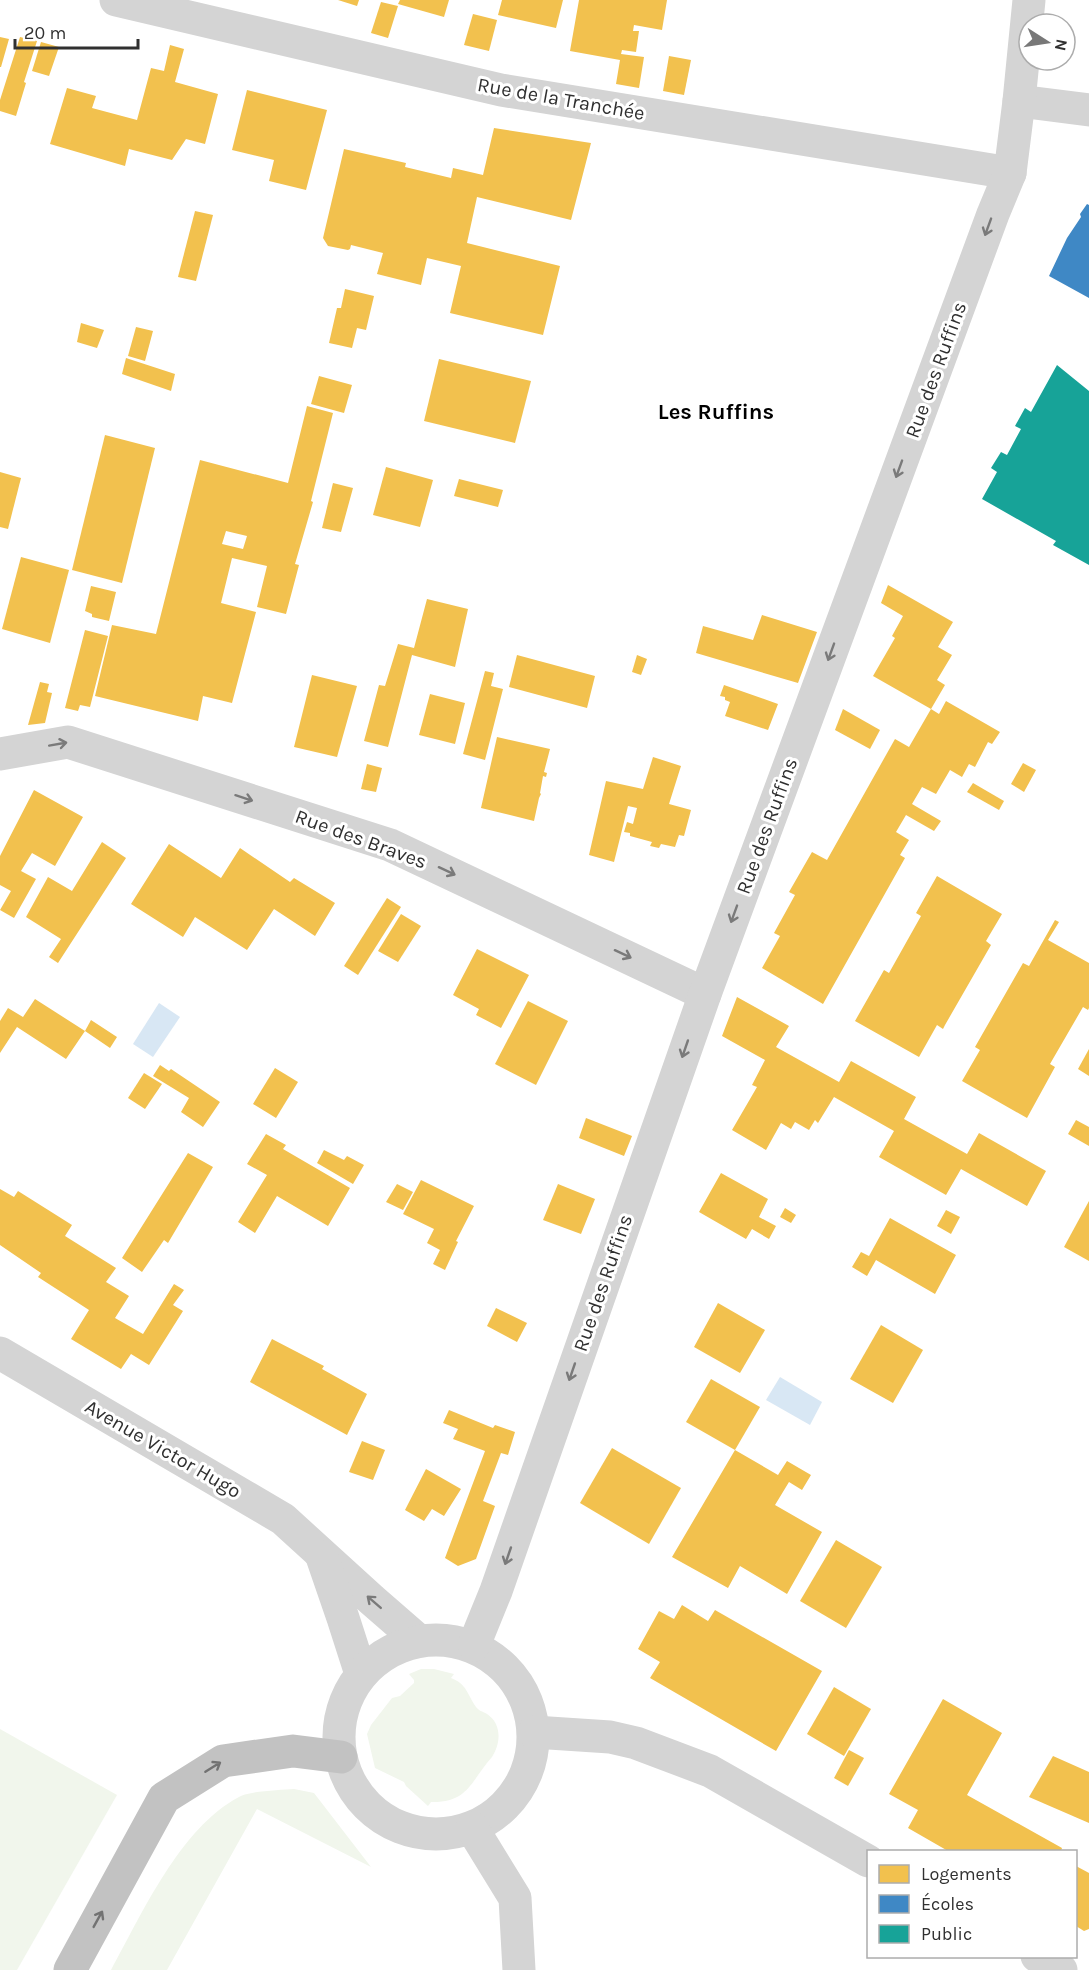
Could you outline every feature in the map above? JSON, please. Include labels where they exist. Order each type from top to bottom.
[{"type":"highway","points":[[70,1970],[164,1798],[223,1761],[293,1751],[341,1757]]},
{"type":"street","name":"Rue de la Tranchée","points":[[116,0],[501,90],[1010,173]]},
{"type":"street","name":"Rue des Ruffins","points":[[474,1645],[496,1591],[705,994],[1010,173],[1029,0]]},
{"type":"street","points":[[1019,101],[1089,110]]},
{"type":"street","name":"Rue des Braves","points":[[0,753],[69,742],[390,845],[705,994]]},
{"type":"street","name":"Avenue Victor Hugo","points":[[0,1353],[284,1519],[418,1640]]},
{"type":"street","name":"Avenue Victor Hugo","points":[[320,1553],[361,1674]]},
{"type":"street","points":[[418,1640],[474,1645],[504,1666],[526,1696],[534,1732],[530,1762],[518,1790],[498,1812],[472,1828],[438,1834],[405,1829],[376,1813],[353,1788],[341,1757],[339,1728],[346,1699],[361,1674],[386,1652],[418,1640]]},
{"type":"street","points":[[534,1732],[610,1737],[636,1743],[710,1771],[867,1860]]},
{"type":"street","points":[[472,1828],[515,1898],[519,1970]]},
{"type":"street","points":[[1040,1958],[1061,1970]]},
{"type":"shaded area","points":[[421,1669],[434,1669],[454,1674],[451,1678],[464,1686],[477,1708],[492,1718],[499,1734],[492,1757],[468,1788],[454,1799],[431,1802],[428,1806],[404,1782],[375,1768],[367,1734],[371,1725],[392,1698],[400,1696],[414,1683],[409,1674]]},
{"type":"shaded area","points":[[0,1729],[117,1795],[17,1970],[0,1970]]},
{"type":"shaded area","points":[[294,1789],[314,1793],[371,1867],[257,1809],[167,1970],[111,1970],[164,1874],[198,1829],[218,1811],[239,1797],[250,1793]]},
{"type":"water","points":[[159,1003],[180,1017],[153,1057],[133,1044]]},
{"type":"water","points":[[780,1377],[822,1402],[810,1425],[766,1400]]},
{"type":"building: Logements","points":[[338,0],[359,0],[357,6]]},
{"type":"building: Logements","points":[[400,0],[449,0],[444,17],[398,4]]},
{"type":"building: Logements","points":[[502,0],[563,0],[556,28],[498,15]]},
{"type":"building: Logements","points":[[579,0],[667,0],[662,30],[634,25],[633,31],[639,31],[636,52],[622,50],[621,54],[644,57],[639,88],[616,84],[620,60],[570,51]]},
{"type":"building: Logements","points":[[381,2],[398,6],[388,38],[371,33]]},
{"type":"building: Logements","points":[[473,14],[497,20],[489,51],[464,45]]},
{"type":"building: Logements","points":[[0,37],[9,39],[1,67],[0,67]]},
{"type":"building: Logements","points":[[20,37],[37,41],[16,116],[0,111],[0,100]]},
{"type":"building: Logements","points":[[41,42],[59,47],[49,76],[32,71]]},
{"type":"building: Logements","points":[[170,45],[184,49],[175,82],[218,94],[205,144],[186,139],[172,160],[129,149],[125,166],[50,144],[67,88],[96,96],[92,108],[137,120],[151,68],[164,71]]},
{"type":"building: Logements","points":[[669,56],[691,60],[684,95],[663,91]]},
{"type":"building: Logements","points":[[247,90],[327,110],[306,190],[269,181],[274,160],[232,150]]},
{"type":"building: Logements","points":[[494,128],[591,143],[571,220],[477,197],[467,243],[560,266],[543,335],[450,313],[461,266],[427,258],[421,285],[377,274],[383,253],[351,245],[348,250],[328,246],[323,238],[344,149],[406,163],[405,167],[451,178],[453,168],[483,175]]},
{"type":"building: Logements","points":[[195,211],[213,215],[196,281],[178,277]]},
{"type":"building: Logements","points":[[345,289],[374,296],[366,330],[357,328],[352,348],[329,343],[337,308],[341,308]]},
{"type":"building: Logements","points":[[81,323],[104,330],[97,348],[77,342]]},
{"type":"building: Logements","points":[[136,327],[153,331],[145,361],[128,356]]},
{"type":"building: Logements","points":[[126,358],[175,374],[171,391],[122,374]]},
{"type":"building: Logements","points":[[439,359],[531,381],[515,443],[424,421]]},
{"type":"building: Logements","points":[[319,376],[352,385],[344,413],[311,404]]},
{"type":"building: Logements","points":[[307,406],[333,413],[311,501],[313,502],[295,564],[299,565],[286,614],[257,607],[267,566],[232,558],[221,603],[256,612],[232,703],[203,696],[198,721],[95,696],[112,625],[156,634],[200,460],[288,483]],"holes":[[[226,531],[247,536],[243,549],[222,544]]]},
{"type":"building: Logements","points":[[105,435],[155,448],[122,583],[72,570]]},
{"type":"building: Logements","points":[[386,467],[433,480],[420,527],[373,515]]},
{"type":"building: Logements","points":[[0,472],[21,478],[8,529],[0,527]]},
{"type":"building: Logements","points":[[459,479],[503,490],[498,507],[454,496]]},
{"type":"building: Logements","points":[[333,483],[353,488],[341,532],[322,528]]},
{"type":"building: Logements","points":[[21,557],[69,570],[50,643],[2,629]]},
{"type":"building: Logements","points":[[888,585],[953,622],[938,647],[952,655],[937,680],[945,685],[931,709],[873,676],[895,638],[892,636],[903,616],[881,603]]},
{"type":"building: Logements","points":[[91,586],[116,592],[109,621],[92,617],[92,614],[85,611]]},
{"type":"building: Logements","points":[[427,599],[468,609],[455,667],[412,655],[388,747],[364,741],[379,685],[385,686],[398,644],[414,648]]},
{"type":"building: Logements","points":[[762,615],[817,632],[798,683],[696,653],[703,626],[753,640]]},
{"type":"building: Logements","points":[[85,630],[108,636],[90,707],[80,705],[78,711],[65,708]]},
{"type":"building: Logements","points":[[517,655],[595,676],[587,708],[509,687]]},
{"type":"building: Logements","points":[[637,655],[647,659],[641,675],[632,672]]},
{"type":"building: Logements","points":[[485,671],[494,673],[491,686],[503,689],[485,760],[463,754]]},
{"type":"building: Logements","points":[[312,675],[357,686],[337,757],[294,747]]},
{"type":"building: Logements","points":[[40,682],[49,684],[47,692],[52,693],[45,723],[28,725]]},
{"type":"building: Logements","points":[[724,685],[778,704],[768,730],[725,716],[730,702],[720,696]]},
{"type":"building: Logements","points":[[430,694],[465,703],[455,744],[419,735]]},
{"type":"building: Logements","points":[[946,701],[1000,732],[992,744],[988,742],[975,767],[969,764],[962,777],[950,770],[936,794],[922,787],[912,804],[941,821],[934,831],[906,815],[896,832],[909,840],[900,855],[905,858],[823,1004],[762,968],[780,936],[774,933],[795,895],[789,892],[812,852],[827,860],[895,739],[909,747],[931,709],[939,714]]},
{"type":"building: Logements","points":[[843,709],[880,730],[870,749],[835,730]]},
{"type":"building: Logements","points":[[497,737],[550,749],[544,772],[547,773],[546,777],[543,776],[534,821],[481,808]]},
{"type":"building: Logements","points":[[653,757],[681,766],[669,804],[691,810],[684,836],[679,835],[675,847],[661,844],[659,848],[650,846],[652,842],[630,836],[630,833],[624,832],[627,822],[633,824],[637,808],[628,806],[614,862],[589,855],[606,781],[643,789]]},
{"type":"building: Logements","points":[[1023,763],[1036,770],[1024,792],[1011,784]]},
{"type":"building: Logements","points":[[367,764],[382,768],[376,792],[361,789]]},
{"type":"building: Logements","points":[[973,783],[1004,801],[999,810],[967,792]]},
{"type":"building: Logements","points":[[34,790],[83,817],[55,866],[32,853],[21,871],[36,879],[14,918],[0,910],[11,891],[0,885],[0,856]]},
{"type":"building: Logements","points":[[102,842],[126,858],[58,963],[49,957],[61,939],[26,917],[48,877],[72,891]]},
{"type":"building: Logements","points":[[169,844],[221,878],[240,848],[290,882],[294,878],[335,903],[315,936],[274,909],[247,950],[195,917],[183,937],[131,904]]},
{"type":"building: Logements","points":[[937,876],[1002,914],[986,941],[991,945],[943,1029],[937,1025],[919,1057],[855,1021],[884,970],[889,973],[921,916],[916,913]]},
{"type":"building: Logements","points":[[387,898],[401,907],[358,975],[344,966]]},
{"type":"building: Logements","points":[[401,914],[421,926],[398,962],[378,951]]},
{"type":"building: Logements","points":[[1055,920],[1059,922],[1048,940],[1089,963],[1089,1008],[1088,1010],[1083,1007],[1050,1064],[1055,1067],[1027,1118],[962,1081],[980,1050],[975,1047],[1023,963],[1029,966]]},
{"type":"building: Logements","points":[[477,949],[529,975],[501,1028],[476,1015],[479,1009],[453,995]]},
{"type":"building: Logements","points":[[737,997],[789,1026],[776,1047],[839,1082],[851,1061],[916,1097],[904,1119],[967,1154],[979,1133],[1046,1171],[1027,1206],[961,1169],[946,1195],[879,1157],[894,1131],[834,1097],[818,1123],[815,1120],[809,1130],[795,1122],[791,1129],[781,1123],[766,1150],[732,1130],[757,1087],[752,1085],[765,1060],[722,1036]]},
{"type":"building: Logements","points":[[35,999],[85,1031],[66,1059],[17,1027],[0,1053],[0,1021],[8,1008],[23,1017]]},
{"type":"building: Logements","points":[[528,1001],[568,1021],[536,1085],[495,1064]]},
{"type":"building: Logements","points":[[91,1020],[117,1037],[110,1048],[85,1031]]},
{"type":"building: Logements","points":[[1089,1049],[1089,1076],[1078,1069]]},
{"type":"building: Logements","points":[[160,1065],[169,1071],[171,1069],[220,1102],[203,1127],[181,1112],[189,1098],[153,1076]]},
{"type":"building: Logements","points":[[275,1068],[298,1082],[276,1118],[253,1104]]},
{"type":"building: Logements","points":[[144,1073],[162,1084],[145,1109],[128,1098]]},
{"type":"building: Logements","points":[[586,1118],[632,1136],[624,1156],[579,1138]]},
{"type":"building: Logements","points":[[1076,1120],[1089,1127],[1089,1146],[1068,1134]]},
{"type":"building: Logements","points":[[266,1134],[286,1145],[283,1149],[350,1188],[328,1226],[277,1196],[255,1233],[238,1222],[267,1175],[247,1164]]},
{"type":"building: Logements","points":[[324,1150],[344,1160],[347,1156],[364,1165],[353,1184],[317,1163]]},
{"type":"building: Logements","points":[[188,1153],[213,1167],[168,1243],[164,1240],[142,1272],[122,1258]]},
{"type":"building: Logements","points":[[721,1173],[768,1199],[759,1217],[776,1226],[769,1239],[752,1229],[746,1239],[699,1212]]},
{"type":"building: Logements","points":[[421,1180],[474,1206],[456,1241],[458,1242],[445,1270],[433,1264],[440,1250],[427,1243],[434,1229],[403,1214]]},
{"type":"building: Logements","points":[[397,1184],[413,1192],[403,1210],[386,1202]]},
{"type":"building: Logements","points":[[558,1184],[595,1199],[581,1234],[543,1220]]},
{"type":"building: Logements","points":[[0,1189],[14,1197],[18,1191],[72,1225],[65,1236],[116,1268],[106,1282],[129,1296],[115,1318],[143,1334],[174,1284],[184,1290],[173,1305],[183,1311],[149,1365],[131,1354],[121,1369],[71,1339],[89,1310],[38,1277],[41,1273],[0,1245]]},
{"type":"building: Logements","points":[[1089,1201],[1089,1261],[1064,1247]]},
{"type":"building: Logements","points":[[785,1208],[796,1215],[791,1223],[780,1217]]},
{"type":"building: Logements","points":[[946,1210],[960,1217],[951,1234],[937,1226]]},
{"type":"building: Logements","points":[[890,1218],[956,1255],[935,1294],[876,1260],[867,1276],[852,1267],[861,1252],[869,1256]]},
{"type":"building: Logements","points":[[718,1303],[765,1330],[740,1373],[694,1347]]},
{"type":"building: Logements","points":[[496,1308],[527,1323],[517,1342],[487,1326]]},
{"type":"building: Logements","points":[[881,1325],[923,1350],[893,1403],[850,1379]]},
{"type":"building: Logements","points":[[272,1339],[324,1366],[322,1369],[367,1394],[347,1435],[250,1382]]},
{"type":"building: Logements","points":[[711,1379],[760,1407],[735,1450],[686,1422]]},
{"type":"building: Logements","points":[[449,1410],[493,1428],[495,1425],[515,1432],[508,1455],[501,1453],[483,1501],[495,1506],[476,1559],[458,1566],[445,1558],[485,1451],[453,1439],[458,1429],[443,1423]]},
{"type":"building: Logements","points":[[362,1441],[385,1450],[373,1480],[349,1472]]},
{"type":"building: Logements","points":[[612,1448],[681,1488],[649,1544],[580,1503]]},
{"type":"building: Logements","points":[[735,1450],[778,1475],[787,1461],[811,1475],[802,1490],[789,1482],[775,1505],[822,1532],[787,1594],[740,1566],[728,1588],[672,1557]]},
{"type":"building: Logements","points":[[426,1469],[461,1489],[444,1516],[432,1509],[424,1521],[405,1510]]},
{"type":"building: Logements","points":[[836,1540],[882,1567],[846,1628],[800,1601]]},
{"type":"building: Logements","points":[[682,1605],[708,1621],[715,1610],[822,1671],[776,1751],[650,1678],[660,1662],[638,1649],[659,1611],[674,1619]]},
{"type":"building: Logements","points":[[834,1687],[871,1709],[844,1756],[807,1734]]},
{"type":"building: Logements","points":[[943,1699],[1002,1733],[967,1795],[1062,1848],[1061,1850],[946,1850],[908,1828],[918,1810],[889,1794]]},
{"type":"building: Logements","points":[[849,1750],[864,1758],[848,1786],[834,1778]]},
{"type":"building: Logements","points":[[1053,1756],[1089,1772],[1089,1823],[1029,1797]]},
{"type":"building: Logements","points":[[1077,1867],[1089,1873],[1089,1929],[1084,1931],[1077,1927]]},
{"type":"building: Écoles","points":[[1087,204],[1089,205],[1089,298],[1049,276],[1067,238]]},
{"type":"building: Public","points":[[1057,365],[1089,391],[1089,565],[1053,545],[1056,541],[982,499],[997,472],[991,468],[1001,452],[1007,455],[1021,429],[1015,426],[1025,408],[1031,412]]},
{"type":"district","name":"Les Ruffins","points":[[716,412]]}]
